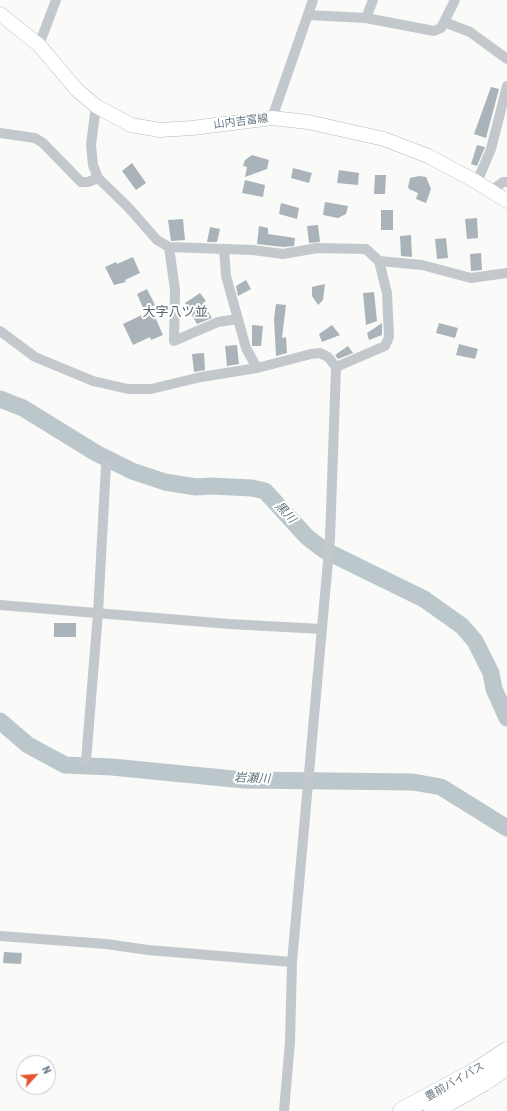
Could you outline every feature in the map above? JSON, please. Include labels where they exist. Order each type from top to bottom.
[{"type":"highway","name":"豊前バイパス","points":[[402,1111],[472,1073],[507,1051]]},
{"type":"highway","name":"豊前バイパス","points":[[433,1111],[484,1082],[507,1066]]},
{"type":"main road","name":"山内吉富線","points":[[0,14],[40,44],[77,90],[96,106],[132,125],[160,130],[192,128],[272,118],[308,122],[384,139],[428,156],[477,182],[507,201]]},
{"type":"street","points":[[40,44],[56,0]]},
{"type":"street","points":[[272,118],[313,0]]},
{"type":"street","points":[[366,18],[373,0]]},
{"type":"street","points":[[308,15],[366,18],[434,31],[441,28],[455,0]]},
{"type":"street","points":[[444,22],[470,32],[507,59]]},
{"type":"street","points":[[477,182],[491,149],[507,86]]},
{"type":"street","points":[[96,106],[91,145],[93,165],[98,178],[128,207],[157,240],[169,247],[253,250],[282,254],[317,248],[366,249],[379,261],[387,293],[389,338],[385,346],[336,367]]},
{"type":"street","points":[[0,133],[35,138],[43,143],[81,182],[88,182],[98,178]]},
{"type":"street","points":[[491,190],[503,182],[507,182]]},
{"type":"street","points":[[169,247],[176,290],[174,340],[218,322],[238,319]]},
{"type":"street","points":[[224,249],[226,276],[246,348],[257,368]]},
{"type":"street","points":[[379,261],[422,265],[471,278],[507,273]]},
{"type":"street","points":[[0,331],[19,347],[35,357],[93,381],[128,389],[151,389],[201,377],[257,368],[320,353],[328,358],[336,367],[330,538],[292,962],[290,1042],[284,1111]]},
{"type":"street","points":[[86,761],[98,613],[106,464]]},
{"type":"street","points":[[0,605],[322,629]]},
{"type":"street","points":[[0,936],[106,944],[148,950],[292,962]]},
{"type":"building","points":[[491,87],[499,89],[486,138],[474,134]]},
{"type":"building","points":[[477,145],[485,147],[477,166],[471,164]]},
{"type":"building","points":[[252,155],[269,160],[267,169],[245,177],[247,167],[243,166],[245,160]]},
{"type":"building","points":[[132,163],[146,183],[136,190],[122,171]]},
{"type":"building","points":[[293,168],[312,173],[309,183],[291,178]]},
{"type":"building","points":[[339,170],[359,173],[358,185],[337,183]]},
{"type":"building","points":[[375,175],[386,175],[385,194],[374,194]]},
{"type":"building","points":[[419,176],[426,177],[431,189],[426,203],[416,199],[418,193],[409,189],[408,187],[410,178]]},
{"type":"building","points":[[245,180],[265,185],[263,197],[242,193]]},
{"type":"building","points":[[325,202],[348,206],[346,214],[338,218],[323,215]]},
{"type":"building","points":[[281,203],[299,208],[297,219],[279,214]]},
{"type":"building","points":[[381,210],[393,210],[393,230],[381,230]]},
{"type":"building","points":[[477,218],[478,238],[467,239],[465,219]]},
{"type":"building","points":[[183,219],[185,240],[171,241],[168,220]]},
{"type":"building","points":[[318,225],[320,242],[309,243],[307,226]]},
{"type":"building","points":[[259,226],[268,228],[268,234],[295,238],[294,246],[283,247],[257,244]]},
{"type":"building","points":[[210,227],[220,229],[217,242],[207,242]]},
{"type":"building","points":[[411,235],[412,257],[401,256],[400,236]]},
{"type":"building","points":[[446,238],[448,258],[437,259],[435,239]]},
{"type":"building","points":[[481,253],[482,270],[471,271],[470,254]]},
{"type":"building","points":[[133,257],[140,273],[125,280],[126,282],[114,285],[105,267],[116,262],[117,264]]},
{"type":"building","points":[[246,280],[251,289],[238,296],[236,286]]},
{"type":"building","points":[[325,284],[323,300],[318,305],[312,296],[312,287]]},
{"type":"building","points":[[147,289],[155,305],[144,310],[137,294]]},
{"type":"building","points":[[374,292],[377,321],[366,325],[363,293]]},
{"type":"building","points":[[200,293],[206,301],[203,303],[212,318],[197,324],[185,303]]},
{"type":"building","points":[[276,304],[286,305],[282,338],[286,337],[287,353],[276,356],[274,319]]},
{"type":"building","points":[[152,310],[163,335],[151,340],[150,337],[133,345],[123,324]]},
{"type":"building","points":[[382,323],[382,335],[369,340],[367,333]]},
{"type":"building","points":[[439,323],[458,328],[455,338],[436,333]]},
{"type":"building","points":[[252,325],[263,326],[261,346],[252,346]]},
{"type":"building","points":[[332,325],[340,335],[322,342],[319,334]]},
{"type":"building","points":[[459,344],[478,349],[475,359],[456,355]]},
{"type":"building","points":[[237,345],[239,364],[227,366],[225,346]]},
{"type":"building","points":[[348,346],[353,353],[338,359],[335,355]]},
{"type":"building","points":[[204,353],[205,370],[194,372],[192,354]]},
{"type":"building","points":[[54,623],[76,623],[76,637],[54,637]]},
{"type":"building","points":[[4,952],[22,953],[21,964],[3,963]]},
{"type":"waterway","name":"黒川","points":[[0,399],[23,408],[96,453],[132,471],[165,482],[196,487],[211,486],[252,488],[265,491],[307,537],[324,550],[424,599],[462,626],[475,641],[491,673],[494,689],[507,718]]},
{"type":"waterway","name":"岩瀬川","points":[[0,721],[28,745],[65,765],[112,767],[244,780],[413,782],[441,787],[507,828]]},
{"type":"district","name":"大字八ツ並","points":[[175,313]]}]
